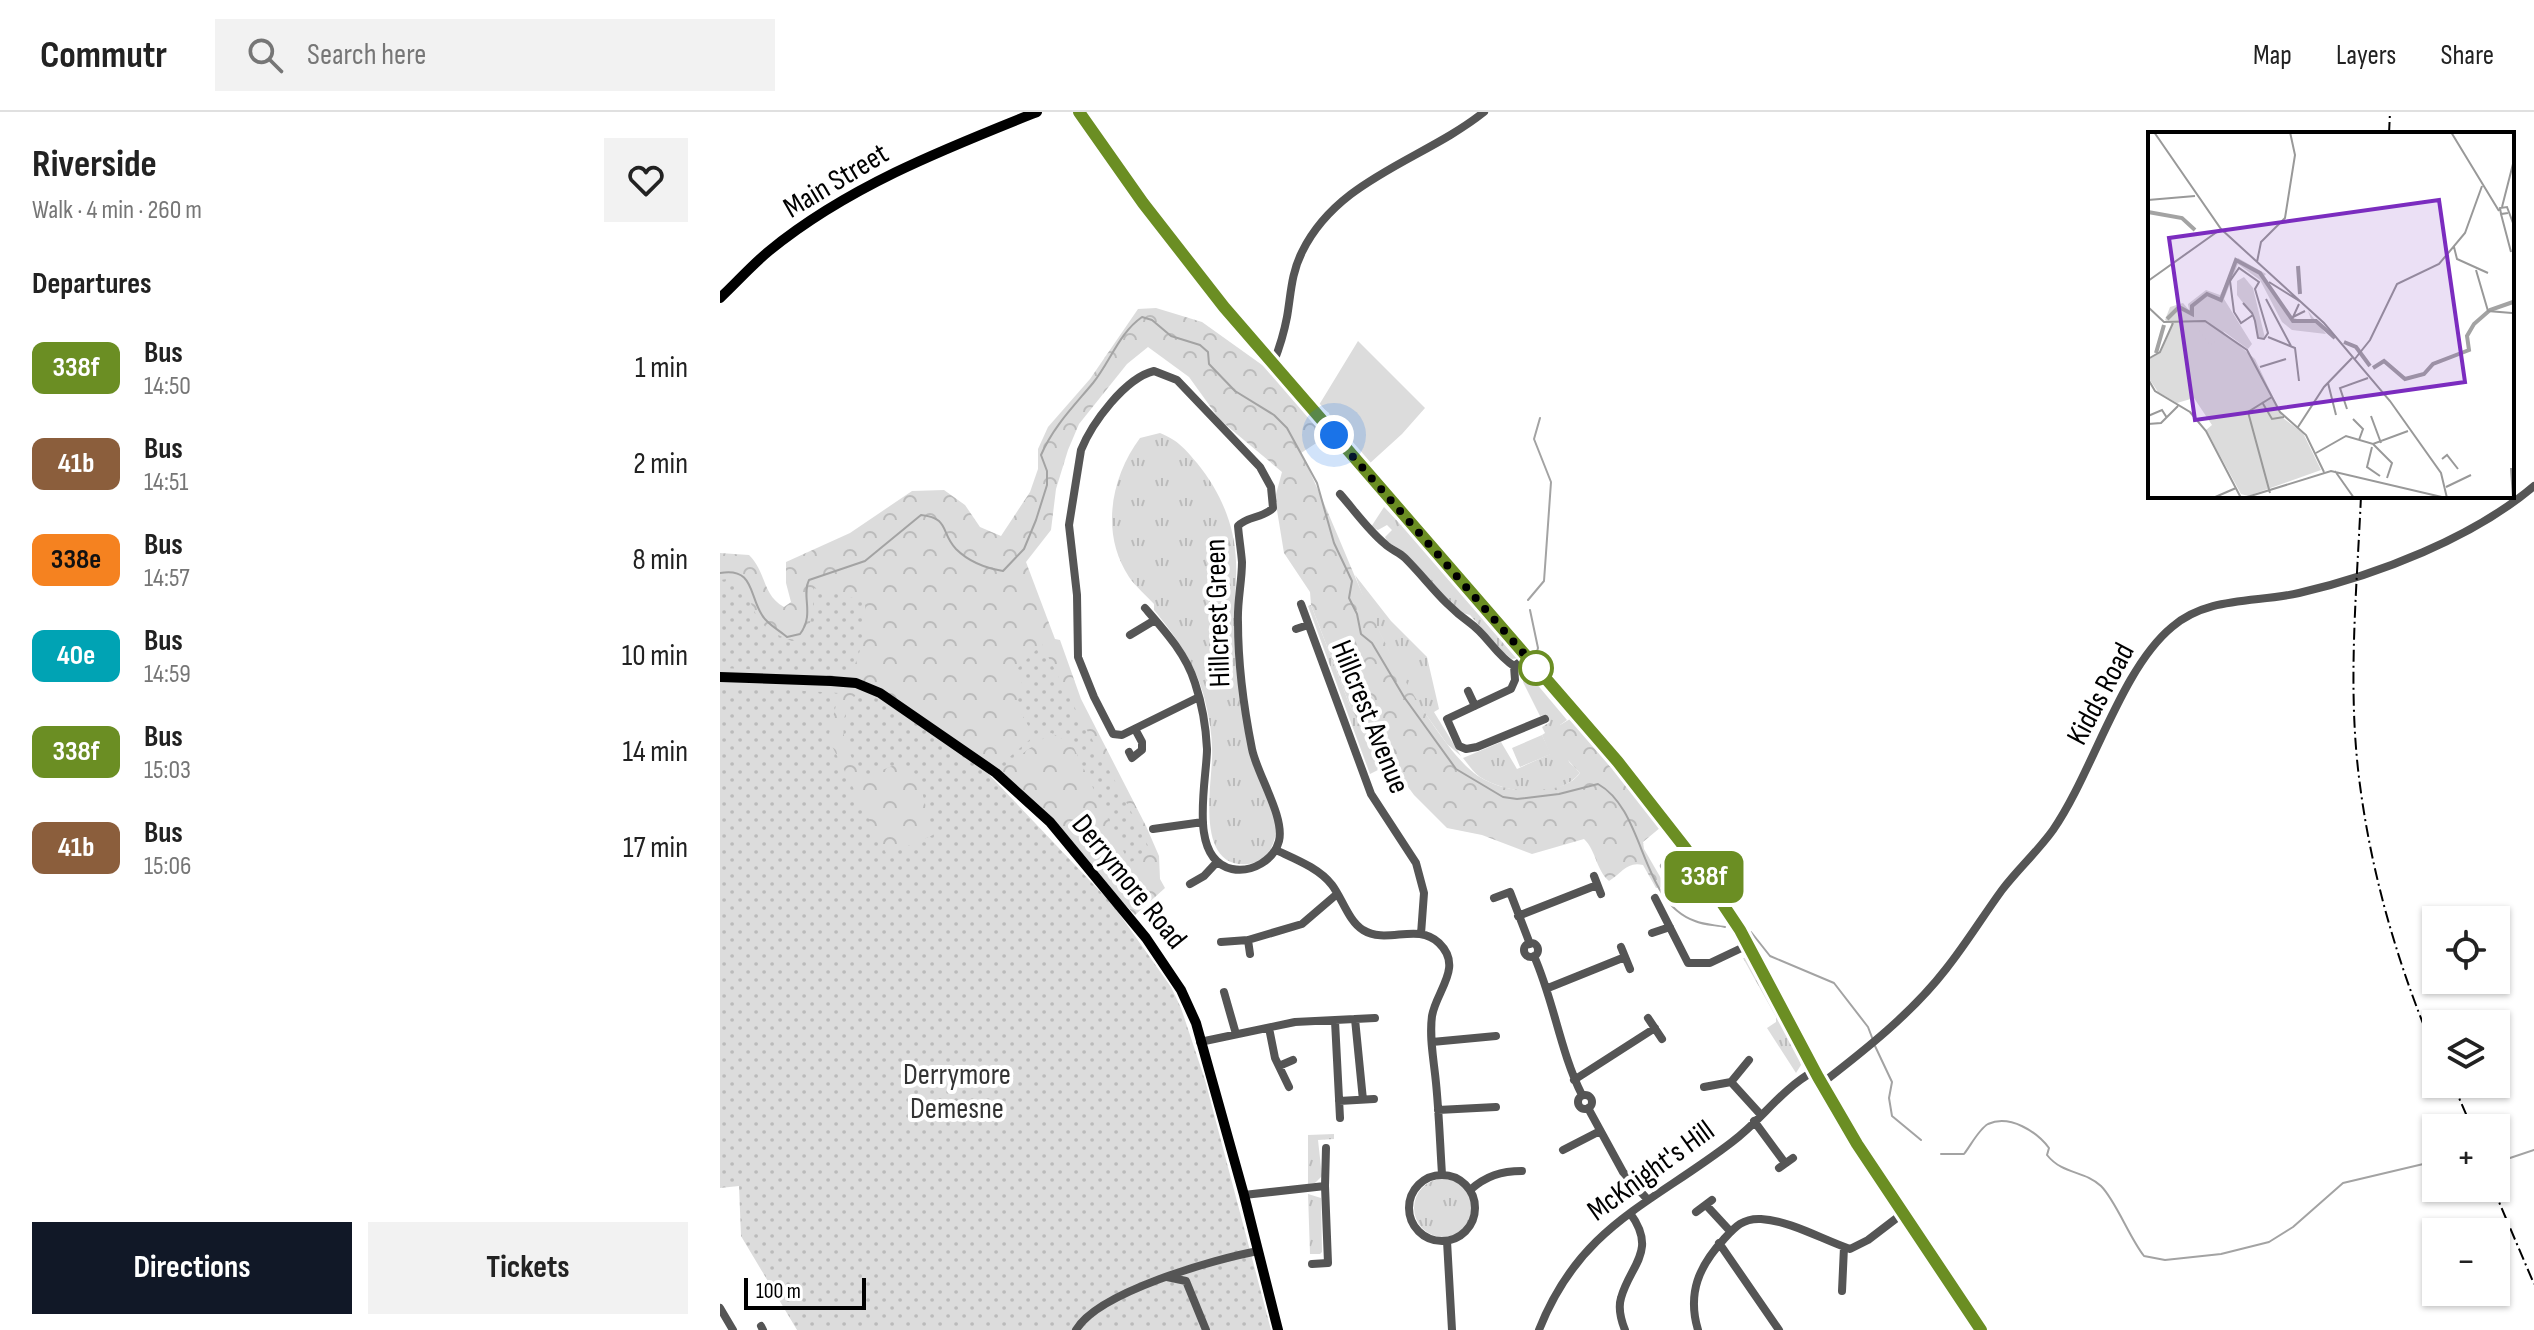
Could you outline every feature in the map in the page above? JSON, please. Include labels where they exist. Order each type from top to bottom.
[{"type":"main road","name":"Main Street","points":[[720,298],[768,252],[859,193],[932,154],[1037,112]]},
{"type":"main road","points":[[1079,112],[1198,274],[1618,762],[1686,849],[1748,945],[1821,1084],[1902,1214],[1981,1330]]},
{"type":"main road","name":"Derrymore Road","points":[[720,677],[856,683],[880,693],[996,773],[1050,822],[1146,938],[1181,990],[1196,1023],[1278,1330]]},
{"type":"street","points":[[1273,364],[1287,317],[1290,286],[1302,252],[1321,221],[1340,202],[1368,182],[1465,128],[1484,112]]},
{"type":"street","name":"Hillcrest Green","points":[[1199,697],[1118,736],[1110,731],[1078,657],[1077,595],[1069,525],[1081,450],[1086,438],[1123,389],[1137,378],[1154,371],[1177,380],[1260,467],[1271,487],[1273,508],[1238,526],[1242,563],[1238,620],[1252,750],[1280,830],[1276,850]]},
{"type":"street","name":"Kidds Road","points":[[1821,1084],[1906,1012],[1946,969],[2004,888],[2053,830],[2083,778],[2128,686],[2161,636],[2175,624],[2205,608],[2227,602],[2298,594],[2401,560],[2469,531],[2498,514],[2534,486]]},
{"type":"street","points":[[1340,494],[1388,547],[1404,557],[1437,596],[1514,666],[1513,686],[1447,719],[1459,746],[1466,749],[1477,747],[1545,719]]},
{"type":"street","name":"Hillcrest Avenue","points":[[1301,604],[1371,793],[1416,863],[1424,898],[1421,934]]},
{"type":"street","name":"Hillcrest Green","points":[[1145,608],[1183,658],[1199,697],[1207,744],[1203,822],[1208,845],[1217,862]]},
{"type":"street","points":[[1130,635],[1155,620]]},
{"type":"street","points":[[1296,629],[1308,625]]},
{"type":"street","points":[[1514,666],[1527,657]]},
{"type":"street","points":[[1468,691],[1475,706]]},
{"type":"street","points":[[1129,752],[1132,758],[1142,750],[1142,742],[1135,729]]},
{"type":"street","points":[[1161,816],[1158,828],[1203,822]]},
{"type":"street","points":[[1669,873],[1664,866],[1686,849]]},
{"type":"street","points":[[1190,884],[1204,876],[1217,862],[1235,870],[1244,870],[1262,864],[1276,850],[1322,876],[1357,926],[1366,932],[1421,934],[1439,943],[1449,960],[1448,981],[1432,1015],[1442,1174]]},
{"type":"street","points":[[1518,916],[1597,885]]},
{"type":"street","points":[[1494,898],[1510,892],[1530,944],[1538,949],[1534,956],[1548,988],[1574,1080],[1582,1095],[1591,1098],[1588,1108],[1623,1172],[1648,1200]]},
{"type":"street","points":[[1221,942],[1248,940],[1302,924],[1337,894]]},
{"type":"street","points":[[1655,898],[1688,963],[1710,963],[1748,945]]},
{"type":"street","points":[[1652,933],[1670,927]]},
{"type":"street","points":[[1248,940],[1250,954]]},
{"type":"street","points":[[1621,947],[1630,969]]},
{"type":"street","points":[[1548,988],[1625,957]]},
{"type":"street","points":[[1224,992],[1233,1005],[1236,1034]]},
{"type":"street","points":[[1200,1042],[1295,1022],[1375,1018]]},
{"type":"street","points":[[1648,1018],[1662,1039]]},
{"type":"street","points":[[1355,1019],[1363,1100]]},
{"type":"street","points":[[1335,1021],[1340,1118]]},
{"type":"street","points":[[1432,1042],[1492,1037],[1487,1025]]},
{"type":"street","points":[[1269,1028],[1279,1066],[1289,1087]]},
{"type":"street","points":[[1574,1080],[1655,1028]]},
{"type":"street","points":[[1279,1066],[1293,1060]]},
{"type":"street","points":[[1704,1087],[1731,1082],[1749,1060]]},
{"type":"street","name":"McKnight's Hill","points":[[1539,1330],[1557,1290],[1599,1237],[1733,1142],[1787,1088],[1814,1071]]},
{"type":"street","points":[[1731,1082],[1786,1163]]},
{"type":"street","points":[[1339,1101],[1374,1099]]},
{"type":"street","points":[[1438,1110],[1492,1108],[1489,1119]]},
{"type":"street","points":[[1563,1150],[1600,1131]]},
{"type":"street","points":[[1312,1264],[1328,1263],[1326,1148]]},
{"type":"street","points":[[1470,1190],[1482,1179],[1522,1171]]},
{"type":"street","points":[[1442,1174],[1463,1181],[1470,1190],[1475,1200],[1473,1222],[1466,1231],[1453,1240],[1435,1241],[1417,1230],[1409,1210],[1414,1189],[1431,1176],[1442,1174]]},
{"type":"street","points":[[1244,1195],[1325,1186]]},
{"type":"street","points":[[1696,1212],[1709,1202],[1730,1231]]},
{"type":"street","points":[[1625,1330],[1620,1300],[1641,1258],[1638,1225],[1630,1213]]},
{"type":"street","points":[[1698,1330],[1694,1312],[1701,1268],[1730,1231],[1748,1220],[1762,1219],[1795,1228],[1850,1249],[1902,1214]]},
{"type":"street","points":[[1447,1241],[1452,1330]]},
{"type":"street","points":[[1719,1243],[1779,1330]]},
{"type":"street","points":[[1842,1291],[1837,1281],[1844,1247]]},
{"type":"street","points":[[1076,1330],[1088,1317],[1109,1303],[1166,1277],[1220,1258],[1258,1251]]},
{"type":"street","points":[[1166,1277],[1186,1281],[1206,1330]]},
{"type":"street","points":[[720,1308],[733,1330]]},
{"type":"green space","points":[[1156,308],[1202,322],[1279,377],[1327,436],[1301,453],[1394,661],[1434,726],[1460,759],[1478,776],[1503,787],[1523,790],[1558,787],[1580,773],[1566,757],[1558,739],[1560,725],[1570,719],[1575,722],[1635,788],[1655,815],[1661,827],[1643,842],[1644,849],[1666,887],[1656,888],[1643,865],[1637,864],[1629,866],[1609,881],[1584,839],[1532,854],[1482,835],[1447,828],[1414,795],[1391,764],[1383,766],[1350,706],[1311,605],[1310,592],[1284,553],[1275,498],[1282,472],[1220,420],[1189,377],[1148,347],[1127,364],[1079,424],[1056,489],[1051,530],[1026,562],[1055,639],[1060,640],[1081,699],[1159,856],[1160,879],[1165,888],[1135,915],[1036,811],[990,772],[774,1185],[720,1183],[720,553],[749,555],[772,596],[784,607],[791,602],[786,583],[786,562],[850,533],[912,491],[944,490],[965,505],[980,527],[1001,536],[1030,492],[1038,469],[1038,449],[1048,427],[1090,379],[1138,309]]},
{"type":"green space","points":[[1358,341],[1425,408],[1369,464],[1329,413],[1319,405]]},
{"type":"green space","points":[[1160,433],[1181,445],[1205,474],[1225,509],[1233,535],[1236,562],[1235,641],[1242,709],[1251,758],[1273,811],[1276,830],[1268,852],[1254,863],[1231,862],[1220,854],[1213,841],[1209,807],[1211,734],[1199,681],[1183,649],[1154,610],[1154,604],[1129,577],[1114,542],[1113,506],[1122,470],[1140,438]]},
{"type":"green space","points":[[1384,507],[1439,564],[1518,658],[1512,659],[1503,652],[1470,615],[1449,603],[1411,559],[1388,543],[1385,537],[1392,530],[1387,525],[1378,530],[1371,527]]},
{"type":"green space","points":[[1355,575],[1391,621],[1427,657],[1439,709],[1434,712],[1461,756],[1447,744],[1400,674],[1366,605]]},
{"type":"green space","points":[[735,578],[760,621],[792,641],[804,637],[807,631],[812,613],[813,588],[865,601],[863,638],[851,673],[720,668],[720,580]]},
{"type":"green space","points":[[1311,605],[1350,706],[1384,767],[1370,774],[1308,606]]},
{"type":"green space","points":[[1042,644],[1151,852],[1129,863],[1072,744],[1051,733],[1001,769],[999,766],[1034,736],[1016,704],[1024,687],[1015,671]]},
{"type":"green space","points":[[1525,670],[1567,720],[1560,725],[1569,762],[1580,773],[1570,782],[1546,791],[1518,790],[1491,783],[1477,775],[1463,758],[1501,742],[1517,769],[1550,754],[1542,727],[1550,722],[1545,715],[1540,716],[1523,682]]},
{"type":"green space","name":"Derrymore Demesne","points":[[720,687],[736,691],[739,687],[839,693],[828,738],[887,855],[933,835],[918,776],[900,763],[862,778],[846,745],[843,725],[845,714],[858,692],[893,704],[978,763],[1113,905],[1171,987],[1181,1008],[1205,1080],[1271,1330],[797,1330],[741,1236],[739,1186],[720,1188]]},
{"type":"green space","points":[[1542,735],[1551,754],[1520,767],[1512,748]]},
{"type":"green space","points":[[1743,958],[1747,958],[1759,973],[1795,1045],[1801,1065],[1796,1073],[1767,1028],[1776,1022],[1776,1017]]},
{"type":"green space","points":[[1334,1134],[1334,1139],[1318,1140],[1322,1176],[1315,1183],[1308,1184],[1308,1135]]},
{"type":"green space","points":[[1443,1179],[1454,1181],[1463,1188],[1470,1197],[1470,1219],[1463,1228],[1454,1235],[1443,1237],[1432,1235],[1423,1228],[1416,1219],[1414,1208],[1416,1197],[1423,1188],[1432,1181]]},
{"type":"green space","points":[[1308,1194],[1321,1198],[1320,1254],[1310,1254]]},
{"type":"waterway","points":[[720,573],[731,572],[745,578],[764,618],[787,637],[800,634],[804,627],[809,580],[865,561],[921,515],[941,523],[951,543],[966,558],[1003,571],[1024,549],[1036,520],[1047,485],[1047,471],[1041,455],[1051,435],[1099,375],[1127,331],[1142,317],[1152,320],[1171,336],[1200,345],[1208,352],[1209,364],[1235,391],[1274,415],[1287,428],[1317,483],[1334,543],[1352,581],[1349,598],[1357,614],[1361,634],[1372,643],[1404,697],[1456,769],[1503,797],[1517,799],[1559,794],[1598,784],[1614,797],[1626,814],[1653,876],[1663,895],[1677,911],[1699,922],[1725,927]]},
{"type":"waterway","points":[[1528,600],[1544,581],[1551,482],[1534,439],[1540,418]]},
{"type":"waterway","points":[[1530,610],[1538,648],[1536,655]]},
{"type":"waterway","points":[[1751,932],[1770,956],[1834,983],[1868,1027],[1873,1040]]},
{"type":"waterway","points":[[1875,1046],[1892,1082],[1889,1098],[1892,1116],[1921,1140]]},
{"type":"waterway","points":[[1941,1154],[1964,1154],[1988,1124],[2005,1121],[2022,1126],[2044,1142],[2049,1148],[2047,1155],[2053,1161],[2101,1186],[2144,1256],[2165,1260],[2221,1254],[2269,1242],[2293,1227],[2343,1183],[2422,1164]]},
{"type":"waterway","points":[[2510,1158],[2534,1150]]},
{"type":"railway","points":[[2389,132],[2390,112]]},
{"type":"railway","points":[[2361,498],[2354,632],[2358,769],[2369,842],[2386,915],[2422,1021]]},
{"type":"railway","points":[[2459,1098],[2466,1114]]},
{"type":"railway","points":[[2499,1202],[2534,1284]]},
{"type":"bus line","name":"338f","points":[[1079,112],[1143,203],[1224,307],[1618,762],[1686,849],[1740,930],[1818,1077],[1871,1167],[1981,1330]]},
{"type":"route","points":[[1334,435],[1539,671],[1536,668]]}]
